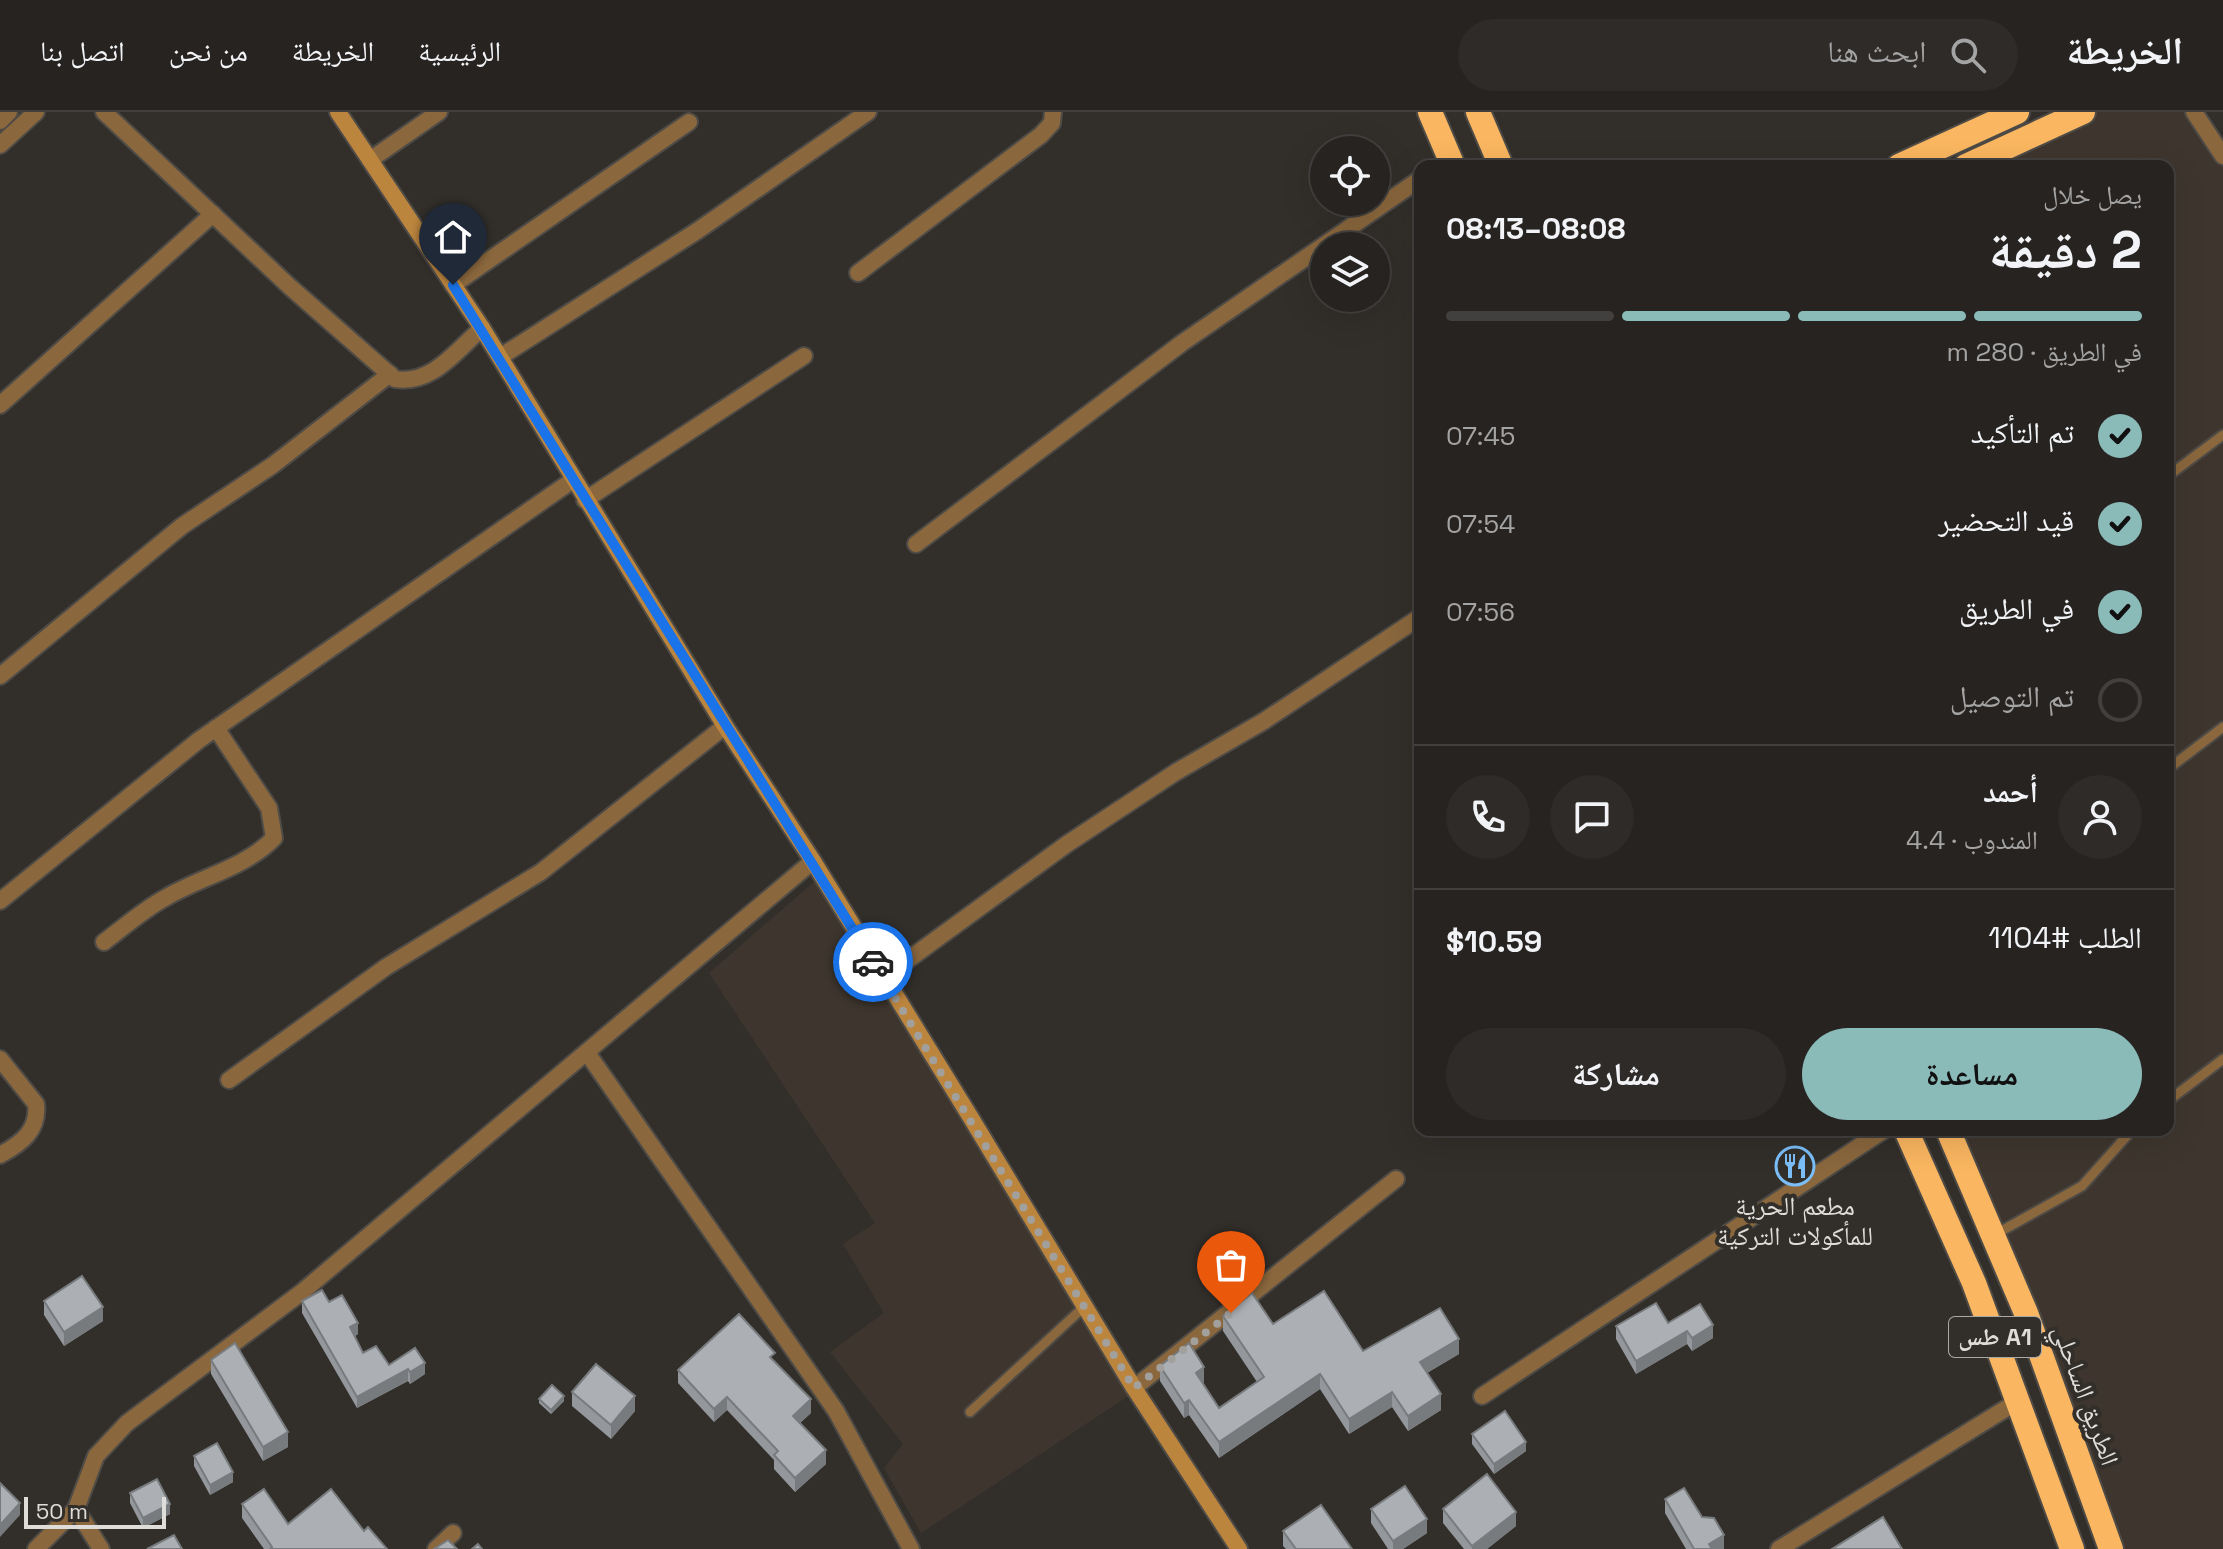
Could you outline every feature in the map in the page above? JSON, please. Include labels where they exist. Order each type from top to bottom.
[{"type":"highway","points":[[1430,112],[1446,160]]},
{"type":"highway","points":[[1478,112],[1498,160]]},
{"type":"highway","points":[[1912,160],[2017,112]]},
{"type":"highway","points":[[1979,160],[2083,112]]},
{"type":"highway","name":"طس A1","points":[[1909,1136],[1960,1249],[2072,1549]]},
{"type":"highway","name":"الطريق الساحلي","points":[[1951,1136],[1994,1235],[2069,1426],[2111,1549]]},
{"type":"street","points":[[0,121],[9,112]]},
{"type":"street","points":[[0,145],[36,112]]},
{"type":"street","points":[[104,112],[390,374],[411,382],[427,377],[482,328]]},
{"type":"street","points":[[338,112],[482,328],[725,726],[813,861],[1134,1388],[1239,1549]]},
{"type":"street","points":[[370,160],[439,112]]},
{"type":"street","points":[[500,357],[697,231],[868,112]]},
{"type":"street","points":[[858,273],[1041,135],[1052,123],[1053,112]]},
{"type":"street","points":[[2194,112],[2223,156]]},
{"type":"street","points":[[453,285],[689,122]]},
{"type":"street","points":[[916,544],[1194,334],[1414,183]]},
{"type":"street","points":[[0,405],[213,214]]},
{"type":"street","points":[[585,500],[804,356]]},
{"type":"street","points":[[0,676],[182,526],[273,465],[390,374]]},
{"type":"street","points":[[0,901],[216,728],[573,480]]},
{"type":"street","points":[[883,978],[1067,844],[1176,772],[1264,721],[1414,621]]},
{"type":"street","points":[[229,1080],[386,967],[541,872],[725,726]]},
{"type":"street","points":[[104,942],[164,898],[226,870],[265,848],[274,838],[269,808],[216,728]]},
{"type":"street","points":[[36,1549],[76,1509],[96,1456],[127,1423],[302,1292],[588,1054],[813,861]]},
{"type":"street","points":[[588,1054],[836,1411],[911,1549]]},
{"type":"street","points":[[0,1059],[36,1104],[37,1122],[28,1135],[0,1155]]},
{"type":"street","points":[[1482,1396],[1875,1136]]},
{"type":"street","points":[[1134,1388],[1396,1179]]},
{"type":"street","points":[[1779,1549],[2018,1401]]},
{"type":"street","points":[[76,1509],[101,1549]]},
{"type":"street","points":[[436,1549],[453,1533]]},
{"type":"lane","points":[[2174,472],[2223,435]]},
{"type":"lane","points":[[2174,764],[2223,727]]},
{"type":"lane","points":[[2174,1096],[2223,1059]]},
{"type":"lane","points":[[1994,1235],[2082,1186],[2127,1136]]},
{"type":"lane","points":[[970,1412],[1086,1305]]},
{"type":"shaded area","points":[[2083,112],[2194,112],[2223,156],[2223,1549],[2111,1549],[1950,1136],[2174,1136],[2174,160],[1979,160]]},
{"type":"shaded area","points":[[829,869],[1133,1393],[921,1533],[884,1468],[903,1444],[830,1352],[884,1313],[843,1244],[875,1223],[709,973]]},
{"type":"building","points":[[82,1276],[103,1307],[64,1332],[44,1301]]},
{"type":"building","points":[[322,1290],[329,1302],[342,1295],[358,1323],[350,1327],[363,1353],[376,1346],[389,1365],[415,1348],[425,1363],[357,1397],[302,1301]]},
{"type":"building","points":[[1324,1291],[1363,1351],[1440,1308],[1459,1339],[1420,1362],[1441,1394],[1408,1416],[1392,1392],[1349,1419],[1320,1374],[1219,1442],[1189,1400],[1184,1403],[1160,1366],[1189,1343],[1204,1367],[1196,1373],[1219,1408],[1264,1377],[1223,1316],[1252,1293],[1273,1324]]},
{"type":"building","points":[[1656,1303],[1668,1323],[1700,1304],[1713,1325],[1692,1338],[1687,1331],[1636,1361],[1616,1326]]},
{"type":"building","points":[[739,1314],[775,1353],[770,1357],[811,1399],[793,1416],[826,1450],[795,1478],[774,1455],[778,1451],[727,1397],[714,1409],[678,1370]]},
{"type":"building","points":[[235,1343],[288,1432],[263,1447],[211,1360]]},
{"type":"building","points":[[596,1364],[635,1396],[611,1425],[572,1392]]},
{"type":"building","points":[[552,1385],[564,1396],[551,1410],[539,1399]]},
{"type":"building","points":[[1505,1411],[1526,1442],[1494,1464],[1472,1434]]},
{"type":"building","points":[[217,1443],[233,1472],[210,1485],[194,1456]]},
{"type":"building","points":[[1487,1474],[1516,1512],[1472,1546],[1443,1509]]},
{"type":"building","points":[[157,1479],[170,1504],[143,1518],[130,1493]]},
{"type":"building","points":[[0,1483],[20,1503],[0,1525]]},
{"type":"building","points":[[1405,1486],[1427,1519],[1393,1541],[1371,1509]]},
{"type":"building","points":[[1684,1488],[1702,1517],[1714,1518],[1724,1535],[1709,1544],[1712,1549],[1694,1549],[1665,1499]]},
{"type":"building","points":[[264,1489],[288,1524],[331,1489],[364,1531],[368,1527],[387,1549],[270,1549],[272,1547],[242,1504]]},
{"type":"building","points":[[1321,1505],[1352,1549],[1296,1549],[1283,1531]]},
{"type":"building","points":[[1883,1517],[1902,1549],[1832,1549]]},
{"type":"building","points":[[174,1535],[182,1549],[147,1549]]},
{"type":"building","points":[[448,1540],[457,1549],[434,1549]]},
{"type":"way so far","points":[[873,962],[1004,1171],[1134,1388],[1231,1313]]},
{"type":"place","name":"مطعم الحرية للمأكولات التركية","points":[[1795,1166]]},
{"type":"route","points":[[453,285],[873,962]]}]
